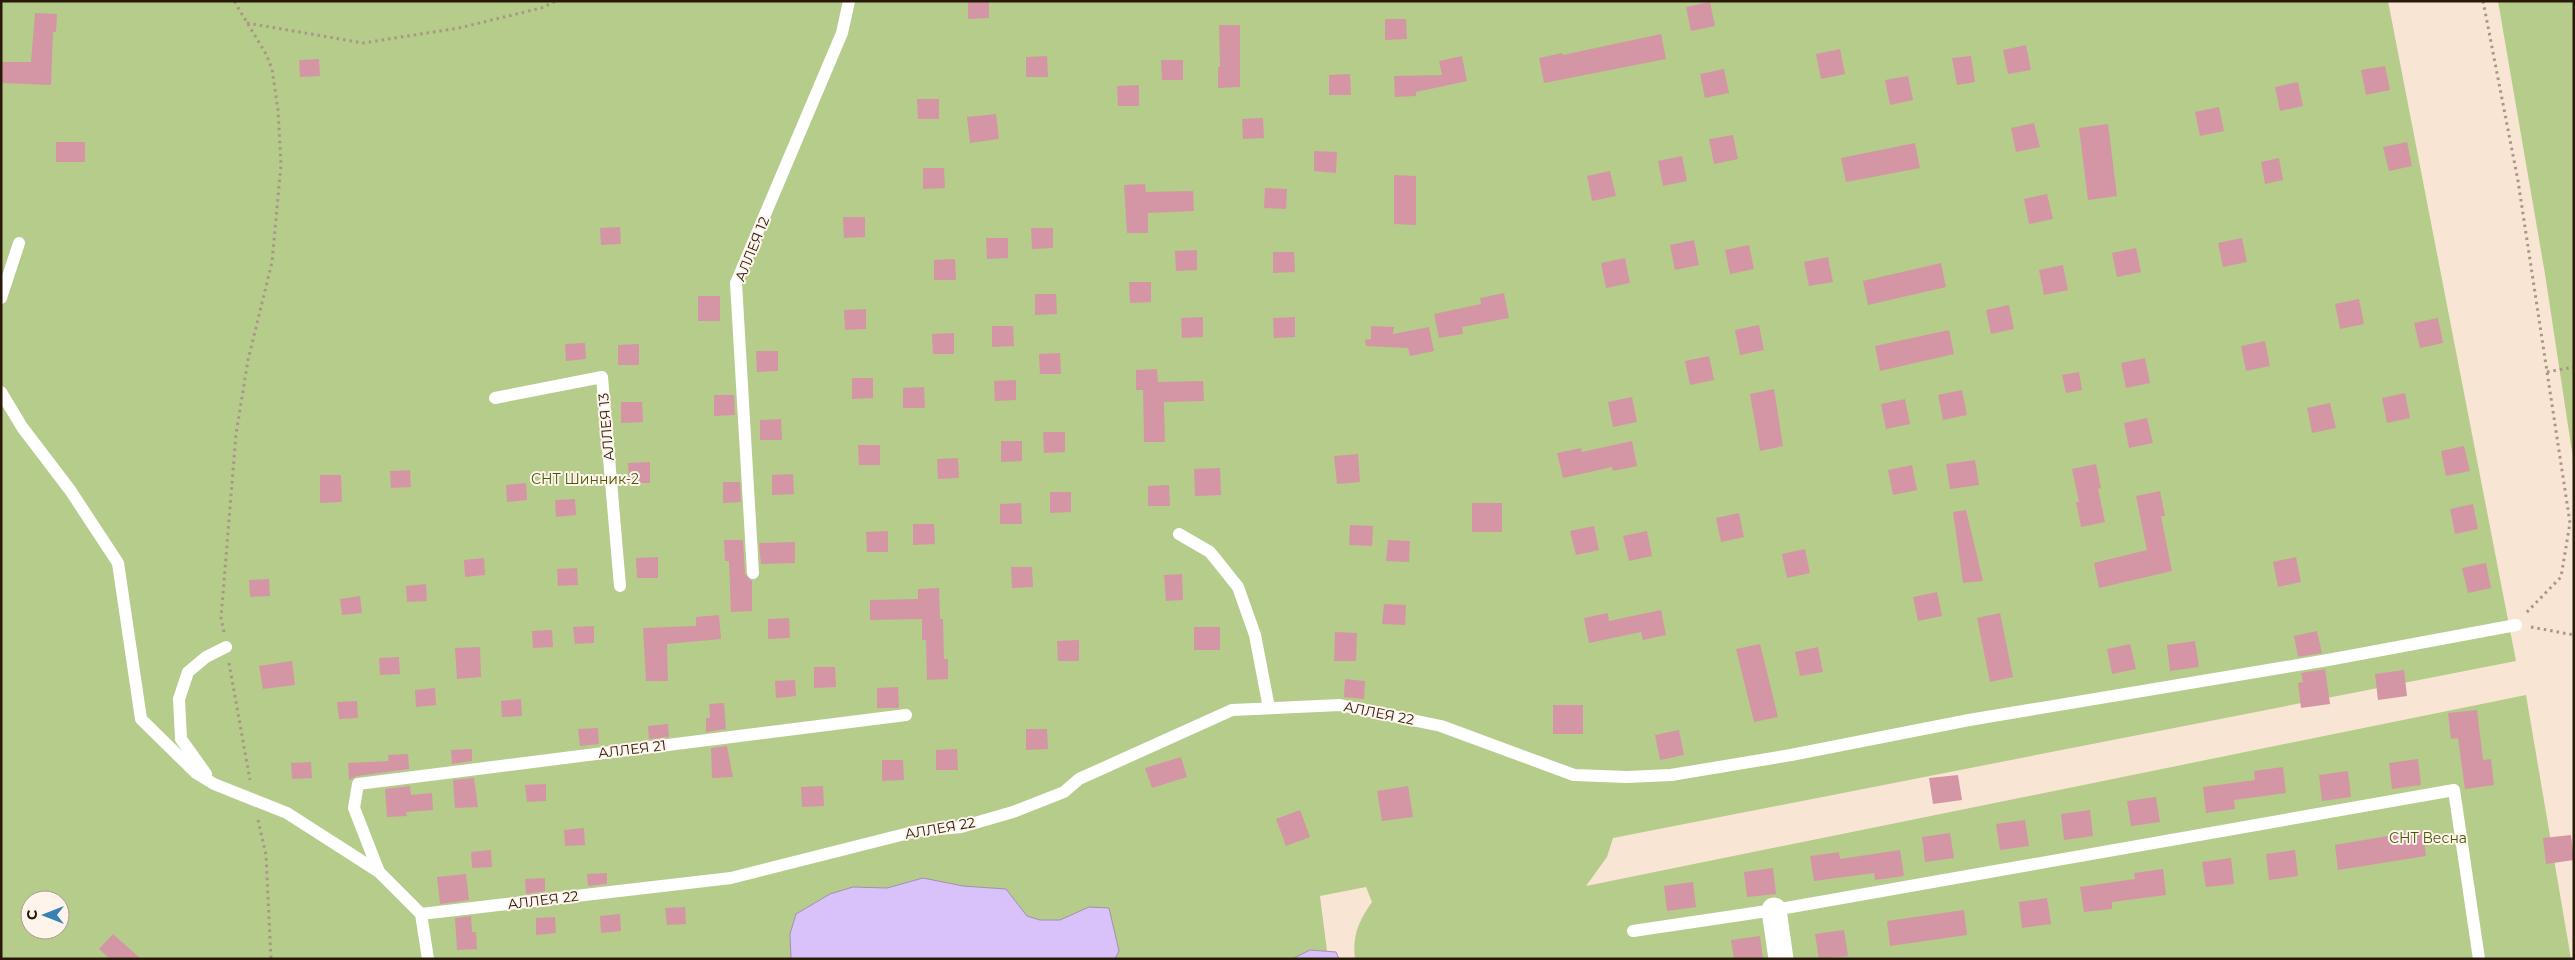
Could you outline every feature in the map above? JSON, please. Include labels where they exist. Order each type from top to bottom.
[{"type":"street","points":[[1774,910],[1782,959]]},
{"type":"lane","name":"АЛЛЕЯ 12","points":[[753,573],[736,283],[842,33],[849,1]]},
{"type":"lane","points":[[1,298],[19,242]]},
{"type":"lane","name":"АЛЛЕЯ 13","points":[[496,398],[602,377],[620,586]]},
{"type":"lane","points":[[1,392],[22,426],[70,490],[118,563],[142,719],[196,773],[214,784],[286,813],[379,872],[421,914],[428,959]]},
{"type":"lane","points":[[1179,534],[1210,552],[1238,586],[1255,635],[1269,708]]},
{"type":"lane","name":"АЛЛЕЯ 22","points":[[421,914],[731,878],[917,831],[961,827],[1013,812],[1064,792],[1079,780],[1232,710],[1340,705],[1440,726],[1574,775],[1627,777],[1672,775],[1791,755],[1969,720],[2309,663],[2516,625]]},
{"type":"lane","points":[[214,784],[181,739],[179,699],[188,672],[206,656],[226,646]]},
{"type":"lane","name":"АЛЛЕЯ 21","points":[[379,872],[354,808],[358,784],[906,715]]},
{"type":"lane","points":[[1633,931],[1774,910],[2454,790],[2479,959]]},
{"type":"path","points":[[234,1],[272,70],[278,110],[281,165],[272,262],[248,360],[236,434],[221,618],[266,855],[271,959]]},
{"type":"path","points":[[246,22],[363,43],[459,28],[541,8],[556,1]]},
{"type":"path","points":[[2483,1],[2518,181],[2570,523],[2561,577],[2516,625]]},
{"type":"path","points":[[2547,372],[2574,367]]},
{"type":"path","points":[[2516,625],[2574,635]]},
{"type":"green space","name":"СНТ Шинник-2","points":[[1,1],[2388,1],[2516,661],[1613,838],[1607,857],[1586,886],[2526,695],[2571,959],[1355,959],[1356,935],[1363,916],[1372,902],[1366,887],[1320,896],[1328,959],[1,959]]},
{"type":"green space","points":[[2498,1],[2574,1],[2574,465],[2545,274]]},
{"type":"shaded area","points":[[923,878],[963,886],[1006,889],[1027,916],[1040,920],[1060,920],[1089,907],[1109,908],[1119,951],[1115,959],[791,959],[790,934],[796,914],[830,894],[853,887],[887,888]]},
{"type":"shaded area","points":[[1310,950],[1336,952],[1339,959],[1292,959]]},
{"type":"building","points":[[968,1],[989,1],[989,18],[968,19]]},
{"type":"building","points":[[1710,2],[1715,26],[1691,31],[1686,7]]},
{"type":"building","points":[[35,13],[57,14],[56,32],[53,32],[51,85],[1,83],[1,62],[31,62]]},
{"type":"building","points":[[1385,19],[1406,19],[1407,39],[1385,40]]},
{"type":"building","points":[[1219,25],[1240,25],[1240,87],[1218,88],[1218,67],[1220,67]]},
{"type":"building","points":[[1661,34],[1666,59],[1544,83],[1539,58],[1562,53],[1563,55]]},
{"type":"building","points":[[2026,45],[2031,70],[2008,74],[2003,50]]},
{"type":"building","points":[[1840,49],[1845,74],[1821,79],[1816,54]]},
{"type":"building","points":[[1047,56],[1048,77],[1026,77],[1026,57]]},
{"type":"building","points":[[1462,56],[1467,81],[1416,92],[1416,96],[1395,97],[1394,76],[1442,75],[1439,61]]},
{"type":"building","points":[[1971,56],[1975,82],[1957,85],[1952,58]]},
{"type":"building","points":[[319,59],[320,76],[300,77],[299,60]]},
{"type":"building","points":[[1161,60],[1183,60],[1183,80],[1162,80]]},
{"type":"building","points":[[2385,66],[2390,90],[2366,95],[2361,70]]},
{"type":"building","points":[[1724,69],[1729,93],[1705,98],[1700,74]]},
{"type":"building","points":[[1350,74],[1351,95],[1329,95],[1329,75]]},
{"type":"building","points":[[1908,76],[1913,100],[1890,105],[1885,80]]},
{"type":"building","points":[[2298,82],[2303,106],[2280,111],[2275,87]]},
{"type":"building","points":[[1139,85],[1139,106],[1118,106],[1117,86]]},
{"type":"building","points":[[917,99],[939,99],[939,119],[918,119]]},
{"type":"building","points":[[2219,107],[2224,131],[2200,136],[2195,112]]},
{"type":"building","points":[[996,114],[999,139],[970,143],[967,117]]},
{"type":"building","points":[[1263,118],[1264,138],[1243,139],[1242,119]]},
{"type":"building","points":[[2034,123],[2040,147],[2016,152],[2011,128]]},
{"type":"building","points":[[2108,124],[2117,196],[2088,200],[2079,128]]},
{"type":"building","points":[[1733,135],[1738,159],[1714,164],[1709,139]]},
{"type":"building","points":[[56,142],[85,142],[85,162],[56,162]]},
{"type":"building","points":[[2407,142],[2412,166],[2389,171],[2383,147]]},
{"type":"building","points":[[1915,143],[1920,168],[1846,182],[1841,158]]},
{"type":"building","points":[[1314,151],[1337,152],[1336,173],[1314,171]]},
{"type":"building","points":[[1682,156],[1687,181],[1663,186],[1658,161]]},
{"type":"building","points":[[2279,158],[2283,180],[2265,184],[2261,162]]},
{"type":"building","points":[[923,168],[944,168],[945,188],[923,189]]},
{"type":"building","points":[[1610,171],[1616,196],[1592,201],[1587,176]]},
{"type":"building","points":[[1394,175],[1416,176],[1416,225],[1394,224]]},
{"type":"building","points":[[1145,184],[1146,192],[1193,191],[1194,211],[1148,213],[1148,233],[1127,233],[1124,185]]},
{"type":"building","points":[[1265,188],[1287,189],[1286,209],[1264,208]]},
{"type":"building","points":[[2047,194],[2053,219],[2029,224],[2024,199]]},
{"type":"building","points":[[843,217],[865,217],[865,237],[844,238]]},
{"type":"building","points":[[620,227],[621,244],[601,245],[600,228]]},
{"type":"building","points":[[1031,228],[1053,228],[1053,248],[1032,249]]},
{"type":"building","points":[[986,238],[1008,238],[1008,258],[987,259]]},
{"type":"building","points":[[2242,238],[2247,262],[2223,267],[2218,243]]},
{"type":"building","points":[[1694,240],[1699,265],[1675,270],[1670,245]]},
{"type":"building","points":[[1749,245],[1754,269],[1730,274],[1725,250]]},
{"type":"building","points":[[2136,248],[2141,272],[2117,277],[2112,253]]},
{"type":"building","points":[[1197,250],[1197,270],[1176,271],[1175,251]]},
{"type":"building","points":[[1273,252],[1294,252],[1295,272],[1273,273]]},
{"type":"building","points":[[1828,257],[1833,282],[1809,286],[1804,262]]},
{"type":"building","points":[[1625,258],[1630,283],[1606,288],[1601,263]]},
{"type":"building","points":[[955,259],[956,280],[934,280],[934,260]]},
{"type":"building","points":[[1941,263],[1946,287],[1868,305],[1863,281]]},
{"type":"building","points":[[2063,265],[2068,290],[2044,295],[2039,270]]},
{"type":"building","points":[[1129,282],[1151,282],[1151,302],[1130,303]]},
{"type":"building","points":[[1504,293],[1509,318],[1462,327],[1463,334],[1439,338],[1434,314],[1481,304],[1480,298]]},
{"type":"building","points":[[1035,294],[1056,294],[1057,314],[1035,315]]},
{"type":"building","points":[[698,296],[720,296],[720,321],[698,321]]},
{"type":"building","points":[[2359,299],[2364,324],[2340,329],[2335,304]]},
{"type":"building","points":[[2009,305],[2014,329],[1991,334],[1986,310]]},
{"type":"building","points":[[866,309],[866,329],[845,330],[844,310]]},
{"type":"building","points":[[1203,317],[1203,337],[1182,338],[1181,318]]},
{"type":"building","points":[[1295,317],[1295,337],[1274,338],[1273,318]]},
{"type":"building","points":[[2438,318],[2443,343],[2420,348],[2414,323]]},
{"type":"building","points":[[1759,325],[1764,350],[1740,355],[1735,330]]},
{"type":"building","points":[[992,326],[1013,326],[1014,346],[992,347]]},
{"type":"building","points":[[1371,326],[1394,327],[1393,334],[1429,327],[1434,351],[1410,356],[1408,348],[1366,346],[1365,340],[1371,339]]},
{"type":"building","points":[[1949,330],[1954,354],[1880,371],[1875,346]]},
{"type":"building","points":[[954,333],[954,354],[933,354],[932,334]]},
{"type":"building","points":[[2265,341],[2270,366],[2246,371],[2241,346]]},
{"type":"building","points":[[585,343],[586,359],[566,361],[565,344]]},
{"type":"building","points":[[639,344],[639,365],[618,365],[618,345]]},
{"type":"building","points":[[756,351],[778,351],[778,371],[757,372]]},
{"type":"building","points":[[1060,353],[1061,374],[1040,374],[1039,354]]},
{"type":"building","points":[[1709,356],[1714,380],[1690,385],[1685,361]]},
{"type":"building","points":[[2145,358],[2150,383],[2126,388],[2121,363]]},
{"type":"building","points":[[1157,369],[1158,382],[1203,381],[1204,401],[1164,402],[1165,442],[1144,442],[1143,390],[1136,390],[1136,370]]},
{"type":"building","points":[[2079,372],[2082,390],[2066,393],[2062,375]]},
{"type":"building","points":[[852,378],[873,378],[873,398],[852,399]]},
{"type":"building","points":[[1016,380],[1016,400],[995,401],[994,381]]},
{"type":"building","points":[[924,387],[925,408],[903,408],[903,388]]},
{"type":"building","points":[[1774,389],[1783,446],[1760,451],[1750,394]]},
{"type":"building","points":[[1962,390],[1967,415],[1943,420],[1938,395]]},
{"type":"building","points":[[2405,393],[2410,418],[2387,423],[2382,398]]},
{"type":"building","points":[[714,395],[734,395],[735,415],[714,416]]},
{"type":"building","points":[[1632,397],[1637,422],[1613,427],[1608,402]]},
{"type":"building","points":[[1905,399],[1910,424],[1886,429],[1881,404]]},
{"type":"building","points":[[621,402],[642,402],[643,422],[621,423]]},
{"type":"building","points":[[2330,403],[2336,428],[2312,433],[2307,408]]},
{"type":"building","points":[[2147,418],[2153,443],[2129,448],[2124,423]]},
{"type":"building","points":[[781,419],[782,440],[760,440],[760,420]]},
{"type":"building","points":[[1043,432],[1065,432],[1065,452],[1044,453]]},
{"type":"building","points":[[1001,441],[1022,441],[1022,461],[1001,462]]},
{"type":"building","points":[[1632,441],[1637,466],[1613,471],[1612,467],[1563,478],[1557,453],[1581,448],[1582,452]]},
{"type":"building","points":[[858,445],[880,445],[880,465],[859,465]]},
{"type":"building","points":[[2464,446],[2470,471],[2446,476],[2441,451]]},
{"type":"building","points":[[1358,454],[1360,482],[1337,484],[1334,456]]},
{"type":"building","points":[[958,458],[959,478],[938,479],[937,459]]},
{"type":"building","points":[[1975,460],[1979,485],[1950,489],[1946,464]]},
{"type":"building","points":[[650,462],[650,483],[629,483],[628,463]]},
{"type":"building","points":[[2096,464],[2101,488],[2098,489],[2105,522],[2081,527],[2076,502],[2079,502],[2072,469]]},
{"type":"building","points":[[1912,465],[1917,490],[1893,495],[1888,470]]},
{"type":"building","points":[[1220,468],[1221,495],[1195,496],[1194,469]]},
{"type":"building","points":[[410,470],[411,487],[391,488],[390,471]]},
{"type":"building","points":[[793,474],[794,494],[772,495],[772,475]]},
{"type":"building","points":[[320,475],[341,475],[342,502],[320,503]]},
{"type":"building","points":[[723,482],[740,482],[741,502],[723,503]]},
{"type":"building","points":[[526,483],[527,500],[507,502],[506,485]]},
{"type":"building","points":[[1169,485],[1170,506],[1148,506],[1148,486]]},
{"type":"building","points":[[2160,491],[2165,516],[2161,516],[2172,571],[2099,588],[2094,563],[2147,550],[2136,496]]},
{"type":"building","points":[[1050,492],[1071,492],[1071,512],[1050,513]]},
{"type":"building","points":[[575,499],[576,515],[556,517],[555,500]]},
{"type":"building","points":[[1021,503],[1022,524],[1000,524],[1000,504]]},
{"type":"building","points":[[1472,503],[1502,503],[1502,532],[1472,532]]},
{"type":"building","points":[[2473,504],[2478,529],[2455,534],[2450,509]]},
{"type":"building","points":[[1966,510],[1983,581],[1963,583],[1953,512]]},
{"type":"building","points":[[1739,513],[1744,537],[1721,542],[1716,518]]},
{"type":"building","points":[[913,524],[934,524],[935,544],[913,545]]},
{"type":"building","points":[[1350,525],[1373,526],[1372,546],[1349,545]]},
{"type":"building","points":[[1594,526],[1599,550],[1576,555],[1570,531]]},
{"type":"building","points":[[888,531],[888,552],[867,552],[866,532]]},
{"type":"building","points":[[1647,531],[1652,556],[1629,561],[1623,536]]},
{"type":"building","points":[[724,540],[743,540],[745,574],[752,581],[752,611],[731,612],[729,561],[725,561]]},
{"type":"building","points":[[1388,540],[1410,541],[1409,562],[1386,561]]},
{"type":"building","points":[[795,542],[795,563],[761,564],[759,543]]},
{"type":"building","points":[[1805,549],[1810,573],[1787,578],[1782,554]]},
{"type":"building","points":[[658,557],[658,578],[637,578],[636,558]]},
{"type":"building","points":[[2296,557],[2301,582],[2278,587],[2273,562]]},
{"type":"building","points":[[484,558],[485,575],[465,577],[464,560]]},
{"type":"building","points":[[2486,563],[2491,588],[2468,593],[2462,568]]},
{"type":"building","points":[[1011,567],[1032,567],[1033,587],[1012,588]]},
{"type":"building","points":[[577,568],[578,585],[558,586],[557,569]]},
{"type":"building","points":[[1182,574],[1183,600],[1166,601],[1164,575]]},
{"type":"building","points":[[269,579],[270,596],[250,597],[249,580]]},
{"type":"building","points":[[426,584],[427,601],[407,602],[406,586]]},
{"type":"building","points":[[939,588],[940,619],[943,619],[944,659],[948,659],[948,679],[927,680],[926,640],[922,640],[922,619],[870,620],[870,600],[918,599],[918,589]]},
{"type":"building","points":[[1937,592],[1942,616],[1918,621],[1913,597]]},
{"type":"building","points":[[360,596],[362,613],[342,615],[340,599]]},
{"type":"building","points":[[1384,604],[1406,605],[1405,625],[1382,624]]},
{"type":"building","points":[[1661,610],[1666,635],[1643,640],[1641,632],[1589,643],[1584,618],[1608,613],[1609,621]]},
{"type":"building","points":[[2000,613],[2013,677],[1990,682],[1977,618]]},
{"type":"building","points":[[719,615],[721,639],[667,644],[668,681],[646,681],[643,628],[696,626],[696,617]]},
{"type":"building","points":[[789,618],[790,638],[768,639],[768,619]]},
{"type":"building","points":[[594,626],[594,643],[575,644],[573,627]]},
{"type":"building","points":[[1194,627],[1220,627],[1220,650],[1194,650]]},
{"type":"building","points":[[552,630],[553,647],[533,648],[532,631]]},
{"type":"building","points":[[2317,631],[2322,653],[2298,657],[2294,636]]},
{"type":"building","points":[[1335,632],[1357,633],[1356,661],[1334,661]]},
{"type":"building","points":[[1079,640],[1079,661],[1058,661],[1057,641]]},
{"type":"building","points":[[2195,641],[2199,667],[2170,671],[2167,645]]},
{"type":"building","points":[[1760,644],[1778,717],[1754,722],[1736,649]]},
{"type":"building","points":[[2130,644],[2136,669],[2112,674],[2107,649]]},
{"type":"building","points":[[480,647],[481,677],[457,679],[455,648]]},
{"type":"building","points":[[1818,647],[1823,672],[1800,676],[1795,652]]},
{"type":"building","points":[[399,657],[400,674],[380,675],[379,658]]},
{"type":"building","points":[[292,661],[295,685],[263,689],[259,666]]},
{"type":"building","points":[[814,667],[835,667],[836,687],[814,688]]},
{"type":"building","points":[[2325,669],[2330,704],[2301,708],[2298,683],[2303,682],[2301,673]]},
{"type":"building","points":[[2404,670],[2407,696],[2378,700],[2375,674]]},
{"type":"building","points":[[1345,679],[1365,681],[1364,699],[1344,697]]},
{"type":"building","points":[[795,680],[796,696],[776,698],[775,681]]},
{"type":"building","points":[[898,687],[899,708],[877,708],[877,688]]},
{"type":"building","points":[[435,688],[436,705],[416,707],[415,690]]},
{"type":"building","points":[[521,699],[522,716],[502,717],[501,701]]},
{"type":"building","points":[[357,701],[358,718],[339,719],[337,702]]},
{"type":"building","points":[[724,703],[726,729],[706,732],[706,718],[710,718],[709,704]]},
{"type":"building","points":[[1553,705],[1583,705],[1583,734],[1553,734]]},
{"type":"building","points":[[2477,710],[2483,760],[2491,759],[2494,785],[2465,789],[2458,738],[2451,739],[2448,713]]},
{"type":"building","points":[[668,724],[669,737],[649,739],[648,726]]},
{"type":"building","points":[[598,728],[599,744],[580,746],[578,729]]},
{"type":"building","points":[[1026,729],[1047,729],[1048,749],[1026,750]]},
{"type":"building","points":[[1679,730],[1684,755],[1660,760],[1655,735]]},
{"type":"building","points":[[727,746],[733,777],[712,778],[711,748]]},
{"type":"building","points":[[472,749],[472,761],[452,764],[451,750]]},
{"type":"building","points":[[957,749],[958,770],[936,770],[936,750]]},
{"type":"building","points":[[408,754],[409,769],[357,776],[349,780],[348,763],[389,761],[388,755]]},
{"type":"building","points":[[1181,757],[1187,777],[1152,788],[1145,768]]},
{"type":"building","points":[[2418,759],[2421,785],[2392,789],[2389,763]]},
{"type":"building","points":[[882,760],[903,760],[904,780],[882,781]]},
{"type":"building","points":[[311,762],[312,778],[292,779],[291,763]]},
{"type":"building","points":[[2283,767],[2286,793],[2234,800],[2235,809],[2206,813],[2203,787],[2255,780],[2254,771]]},
{"type":"building","points":[[2348,771],[2351,797],[2322,801],[2319,775]]},
{"type":"building","points":[[1958,775],[1962,800],[1933,804],[1929,778]]},
{"type":"building","points":[[474,778],[478,807],[455,808],[453,780]]},
{"type":"building","points":[[546,784],[546,801],[527,802],[525,785]]},
{"type":"building","points":[[410,786],[411,795],[432,793],[433,810],[406,812],[407,816],[387,817],[385,789]]},
{"type":"building","points":[[823,786],[824,806],[802,807],[801,787]]},
{"type":"building","points":[[1408,786],[1413,817],[1382,821],[1377,791]]},
{"type":"building","points":[[2156,797],[2160,822],[2131,826],[2127,801]]},
{"type":"building","points":[[1300,810],[1310,837],[1286,846],[1276,819]]},
{"type":"building","points":[[2090,810],[2093,836],[2064,840],[2061,814]]},
{"type":"building","points":[[2025,820],[2029,846],[2000,850],[1996,824]]},
{"type":"building","points":[[584,828],[585,845],[565,846],[564,830]]},
{"type":"building","points":[[2423,830],[2426,856],[2338,870],[2335,845]]},
{"type":"building","points":[[1950,833],[1954,858],[1925,862],[1922,837]]},
{"type":"building","points":[[2571,835],[2574,860],[2546,864],[2543,838]]},
{"type":"building","points":[[491,850],[492,867],[472,868],[471,852]]},
{"type":"building","points":[[1900,850],[1904,876],[1875,880],[1874,873],[1814,881],[1810,856],[1839,852],[1840,859]]},
{"type":"building","points":[[2295,850],[2298,876],[2269,880],[2266,854]]},
{"type":"building","points":[[2231,858],[2234,884],[2206,887],[2202,862]]},
{"type":"building","points":[[1773,868],[1776,894],[1747,897],[1744,872]]},
{"type":"building","points":[[2163,869],[2166,895],[2112,902],[2112,909],[2084,912],[2080,887],[2135,879],[2134,873]]},
{"type":"building","points":[[607,873],[607,884],[588,886],[587,874]]},
{"type":"building","points":[[466,874],[469,900],[440,904],[437,877]]},
{"type":"building","points":[[545,878],[545,891],[526,894],[525,879]]},
{"type":"building","points":[[1693,882],[1696,907],[1667,911],[1664,886]]},
{"type":"building","points":[[2047,898],[2051,924],[2022,928],[2019,902]]},
{"type":"building","points":[[685,907],[686,924],[667,925],[665,908]]},
{"type":"building","points":[[1964,910],[1967,935],[1890,946],[1887,921]]},
{"type":"building","points":[[620,914],[621,931],[601,933],[600,916]]},
{"type":"building","points":[[471,916],[472,932],[476,932],[477,949],[457,950],[455,918]]},
{"type":"building","points":[[555,917],[556,933],[536,935],[536,918]]},
{"type":"building","points":[[1844,930],[1848,956],[1819,959],[1815,934]]},
{"type":"building","points":[[113,934],[141,959],[110,959],[99,949]]},
{"type":"building","points":[[1760,936],[1763,959],[1734,959],[1731,940]]},
{"type":"park label","name":"СНТ Весна","points":[[2428,838]]}]
